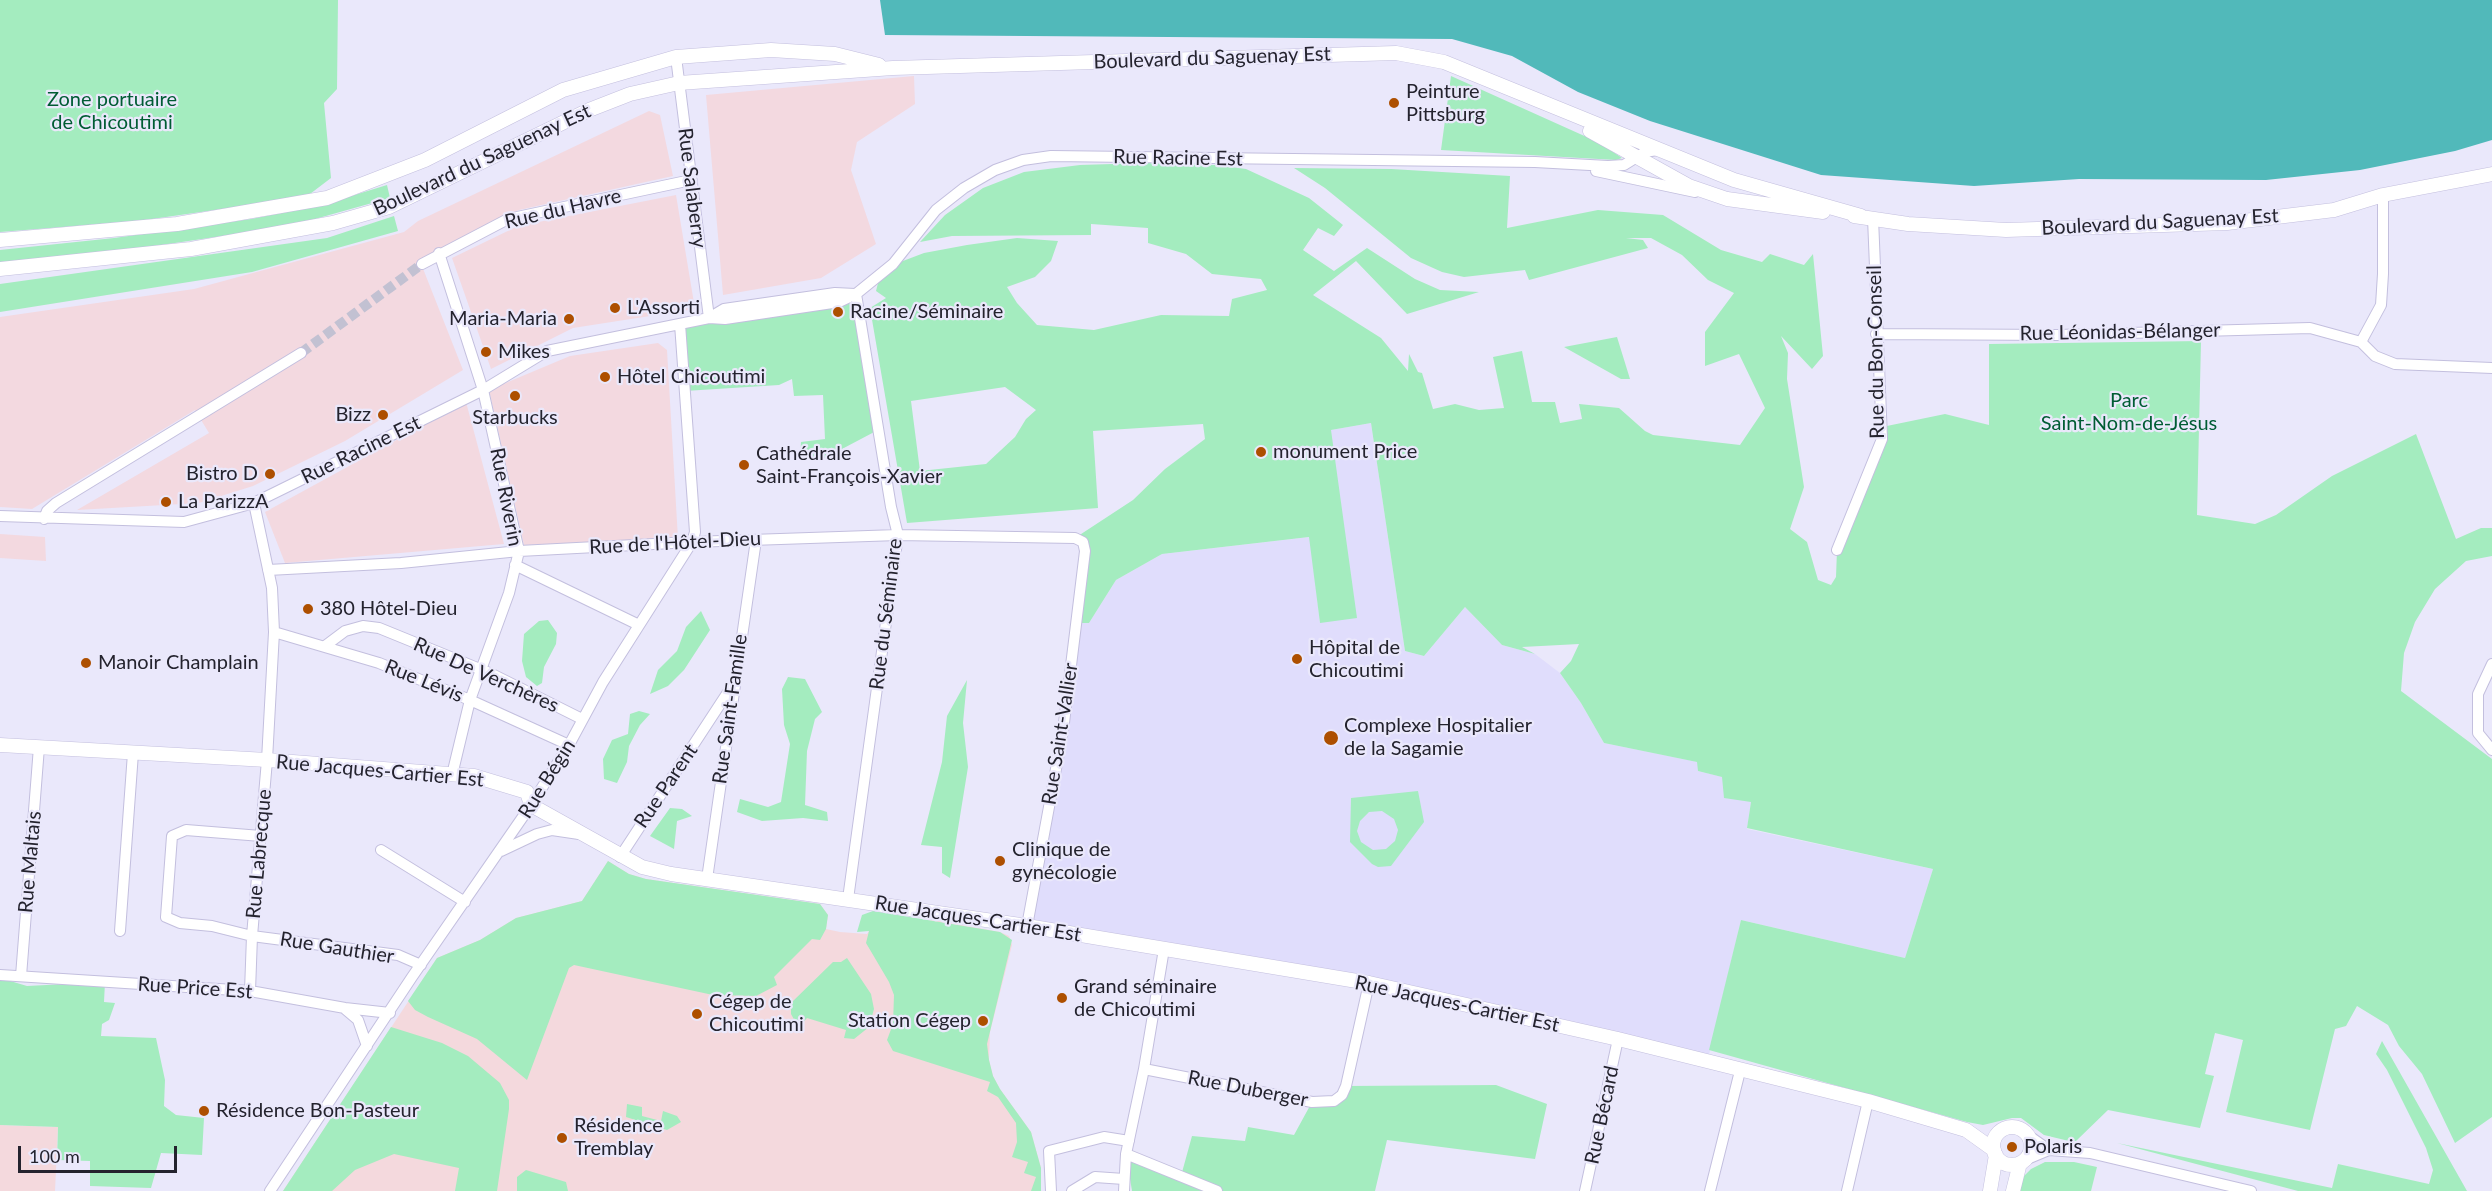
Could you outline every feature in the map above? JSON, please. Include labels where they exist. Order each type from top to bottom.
[{"type":"main road","name":"Boulevard du Saguenay Est","points":[[0,240],[177,224],[327,198],[425,160],[564,90],[676,57],[771,50],[835,54],[893,68]]},
{"type":"main road","name":"Boulevard du Saguenay Est","points":[[0,269],[191,249],[333,223],[389,207],[590,110],[630,94],[679,83],[893,68],[1395,53],[1444,62],[1524,97],[1734,180],[1867,217]]},
{"type":"main road","name":"Boulevard du Saguenay Est","points":[[1524,97],[1689,186],[1726,199],[1908,224],[2006,230],[2227,223],[2334,210],[2383,195],[2492,174]]},
{"type":"main road","name":"Rue Jacques-Cartier Est","points":[[0,745],[267,760],[474,776],[527,792],[531,805],[620,857],[642,867],[707,879],[1027,926],[1369,983],[1618,1039],[1868,1101],[1966,1130],[2003,1129]]},
{"type":"main road","points":[[1990,1191],[1996,1137],[2003,1129],[2018,1128],[2029,1136],[2031,1150],[2023,1162],[2013,1191]]},
{"type":"main road","name":"Rue Jacques-Cartier Est","points":[[1966,1130],[1995,1153]]},
{"type":"main road","points":[[1995,1153],[2008,1164],[2023,1162]]},
{"type":"street","name":"Rue Salaberry","points":[[676,57],[709,318]]},
{"type":"street","name":"Rue Racine Est","points":[[0,516],[184,522],[254,503],[483,390],[547,351],[709,318],[725,319],[839,302],[856,294],[893,264],[936,210],[995,170],[1023,160],[1051,156],[1624,165],[1646,152],[1657,150]]},
{"type":"street","name":"Rue Racine Est","points":[[1551,163],[1726,199]]},
{"type":"street","name":"Rue du Havre","points":[[422,264],[439,253],[508,219],[691,180]]},
{"type":"street","points":[[2383,195],[2383,274],[2380,305],[2361,342],[2375,356],[2395,364],[2492,368]]},
{"type":"street","name":"Rue du Bon-Conseil","points":[[1837,550],[1882,440],[1867,217]]},
{"type":"street","name":"Rue Riverin","points":[[439,253],[483,390],[519,551],[509,593],[470,700],[452,775]]},
{"type":"street","name":"Rue du Séminaire","points":[[848,899],[898,535],[891,507],[856,294]]},
{"type":"street","name":"Rue Bégin","points":[[270,1191],[531,805],[569,745],[639,624],[692,542],[695,532],[680,324]]},
{"type":"street","name":"Rue Léonidas-Bélanger","points":[[1876,334],[2058,335],[2310,328],[2361,342]]},
{"type":"street","points":[[44,519],[47,511],[56,503],[301,353]]},
{"type":"street","name":"Rue Labrecque","points":[[250,991],[274,632],[274,606],[254,503]]},
{"type":"street","name":"Rue de l'Hôtel-Dieu","points":[[268,570],[401,563],[519,551],[692,542],[898,535],[1075,538],[1083,542]]},
{"type":"street","name":"Rue Saint-Famille","points":[[707,879],[733,686],[756,540]]},
{"type":"street","name":"Rue Saint-Vallier","points":[[1027,926],[1063,731],[1085,550],[1083,542]]},
{"type":"street","points":[[515,565],[639,624]]},
{"type":"street","name":"Rue De Verchères","points":[[325,646],[345,631],[363,626],[379,628],[481,669],[582,719]]},
{"type":"street","name":"Rue Lévis","points":[[274,632],[379,663],[470,700],[569,745]]},
{"type":"street","points":[[2492,664],[2478,694],[2478,733],[2492,750]]},
{"type":"street","name":"Rue Parent","points":[[620,857],[733,686]]},
{"type":"street","name":"Rue Maltais","points":[[21,976],[39,747]]},
{"type":"street","points":[[120,930],[133,753]]},
{"type":"street","name":"Rue Gauthier","points":[[261,836],[186,830],[172,836],[166,917],[180,923],[212,926],[252,936],[398,955],[421,966]]},
{"type":"street","points":[[500,851],[537,834],[552,830],[581,834]]},
{"type":"street","points":[[381,850],[465,902]]},
{"type":"street","points":[[1124,1191],[1126,1154],[1144,1070],[1164,949]]},
{"type":"street","name":"Rue Price Est","points":[[0,975],[250,991],[345,1008],[390,1013]]},
{"type":"street","name":"Rue Duberger","points":[[1144,1070],[1312,1102],[1334,1101],[1342,1095],[1346,1086],[1369,983]]},
{"type":"street","points":[[345,1008],[358,1020],[367,1046]]},
{"type":"street","name":"Rue Bécard","points":[[1585,1191],[1618,1039]]},
{"type":"street","points":[[1710,1191],[1740,1071]]},
{"type":"street","points":[[1847,1191],[1868,1101]]},
{"type":"street","points":[[2029,1136],[2049,1150]]},
{"type":"street","points":[[1051,1191],[1049,1151],[1104,1137],[1129,1141]]},
{"type":"street","points":[[2023,1162],[2049,1150],[2090,1153],[2251,1191]]},
{"type":"street","points":[[1126,1154],[1217,1191]]},
{"type":"street","points":[[1072,1191],[1095,1177],[1124,1179]]},
{"type":"shaded area","points":[[880,0],[2492,0],[2492,140],[2455,151],[2360,170],[2266,180],[2079,179],[1974,186],[1821,175],[1650,121],[1578,92],[1512,56],[1452,39],[885,35]]},
{"type":"shaded area","points":[[914,76],[915,104],[857,142],[851,170],[876,244],[821,278],[723,295],[706,95]]},
{"type":"shaded area","points":[[649,111],[660,115],[673,176],[519,210],[420,261],[463,370],[345,441],[253,486],[199,503],[77,510],[209,433],[195,410],[32,509],[0,507],[0,317],[194,289],[404,232],[418,221]]},
{"type":"shaded area","points":[[676,195],[695,309],[573,328],[491,369],[452,258],[518,226]]},
{"type":"shaded area","points":[[658,343],[667,350],[678,539],[524,545],[489,390],[570,356]]},
{"type":"shaded area","points":[[466,402],[504,544],[285,563],[265,512]]},
{"type":"shaded area","name":"Complexe Hospitalier de la Sagamie","points":[[1371,423],[1405,651],[1424,656],[1465,607],[1502,645],[1535,654],[1560,673],[1581,703],[1604,743],[1698,762],[1698,771],[1723,777],[1751,802],[1747,829],[1933,869],[1905,958],[1741,920],[1707,1063],[1369,983],[1027,926],[1076,623],[1089,623],[1116,580],[1162,554],[1310,537],[1320,623],[1331,430]]},
{"type":"shaded area","points":[[0,534],[45,537],[46,561],[0,558]]},
{"type":"shaded area","name":"Cégep de Chicoutimi","points":[[608,861],[629,874],[646,879],[820,904],[828,915],[826,929],[840,932],[867,934],[869,931],[934,920],[1000,932],[1009,936],[1012,945],[990,1032],[989,1060],[993,1076],[1000,1089],[1031,1132],[1041,1168],[1041,1191],[283,1191],[437,958],[480,940],[516,918],[582,901]]},
{"type":"shaded area","points":[[0,1125],[58,1127],[55,1191],[0,1191]]},
{"type":"green space","name":"Zone portuaire de Chicoutimi","points":[[0,0],[338,0],[337,89],[324,103],[331,178],[306,197],[138,221],[0,232]]},
{"type":"green space","points":[[1451,76],[1600,143],[1622,158],[1616,160],[1441,150]]},
{"type":"green space","name":"Parc Saint-Nom-de-Jésus","points":[[1145,163],[1215,165],[1246,169],[1309,198],[1343,225],[1334,236],[1318,228],[1303,250],[1334,271],[1367,248],[1415,279],[1440,290],[1479,292],[1407,314],[1356,261],[1313,295],[1381,338],[1408,371],[1409,354],[1418,372],[1422,373],[1433,409],[1455,404],[1479,410],[1504,408],[1493,357],[1522,351],[1532,402],[1555,402],[1560,423],[1582,419],[1579,404],[1619,408],[1645,431],[1653,435],[1740,445],[1765,408],[1739,354],[1705,366],[1705,332],[1734,293],[1708,280],[1682,255],[1651,238],[1626,238],[1643,240],[1648,248],[1529,280],[1525,270],[1464,277],[1442,272],[1411,258],[1325,188],[1294,168],[1391,169],[1510,176],[1507,228],[1598,210],[1663,215],[1721,250],[1762,262],[1770,254],[1804,265],[1813,254],[1823,356],[1812,369],[1781,336],[1788,353],[1787,379],[1804,487],[1790,529],[1807,542],[1818,580],[1831,585],[1836,577],[1837,550],[1882,427],[1945,414],[1989,425],[1989,344],[2201,341],[2197,515],[2255,524],[2276,515],[2332,476],[2416,434],[2456,539],[2481,528],[2492,528],[2492,556],[2466,561],[2435,589],[2415,622],[2404,653],[2401,691],[2492,759],[2492,1117],[2455,1143],[2422,1074],[2399,1046],[2388,1025],[2357,1006],[2346,1026],[2335,1029],[2310,1130],[2226,1112],[2243,1040],[2215,1033],[2205,1074],[2214,1076],[2200,1128],[2108,1110],[2076,1141],[2044,1135],[2021,1118],[1983,1125],[1967,1122],[1709,1050],[1741,920],[1905,958],[1933,869],[1747,828],[1751,802],[1724,798],[1722,777],[1698,771],[1697,762],[1604,743],[1581,703],[1560,673],[1571,661],[1579,644],[1522,647],[1535,654],[1502,645],[1465,607],[1424,656],[1405,651],[1371,423],[1331,430],[1357,618],[1320,623],[1309,537],[1162,554],[1116,580],[1089,623],[1076,623],[1085,551],[1075,538],[1133,500],[1165,469],[1205,439],[1203,424],[1093,431],[1098,508],[907,523],[870,308],[886,298],[876,291],[878,283],[895,264],[924,253],[967,245],[1017,238],[1058,241],[1051,261],[1035,277],[1007,287],[1017,303],[1037,325],[1094,330],[1161,315],[1229,316],[1232,299],[1267,290],[1261,279],[1212,274],[1186,254],[1148,243],[1148,228],[1091,224],[1091,235],[952,236],[920,242],[945,215],[983,188],[1024,172],[1080,165]],"holes":[[[1005,387],[1036,410],[1026,419],[1015,437],[986,464],[920,471],[911,401]]]},
{"type":"green space","points":[[387,185],[390,198],[290,226],[80,257],[0,265],[0,250],[114,238],[251,219],[322,205]]},
{"type":"green space","points":[[394,216],[398,231],[252,272],[0,312],[0,284],[327,238]]},
{"type":"green space","points":[[856,294],[878,430],[823,459],[800,460],[801,442],[825,439],[823,395],[794,396],[792,379],[779,385],[685,391],[680,324]]},
{"type":"green space","points":[[1617,337],[1630,379],[1621,379],[1564,347]]},
{"type":"green space","points":[[701,611],[710,630],[684,670],[668,686],[650,694],[658,670],[677,651],[686,627]]},
{"type":"green space","points":[[548,620],[557,633],[556,644],[544,667],[542,683],[537,686],[526,677],[522,661],[524,634],[539,621]]},
{"type":"green space","points":[[788,677],[805,679],[822,712],[815,719],[807,751],[805,805],[827,812],[828,821],[803,818],[762,821],[737,812],[740,799],[768,807],[781,802],[790,744],[784,725],[782,689]]},
{"type":"green space","points":[[967,680],[963,723],[968,767],[950,878],[942,873],[942,847],[921,845],[942,762],[947,716]]},
{"type":"green space","points":[[639,711],[650,714],[640,725],[629,746],[627,762],[617,783],[604,779],[603,759],[612,740],[628,734],[630,714]]},
{"type":"green space","points":[[1418,791],[1424,822],[1391,866],[1378,867],[1372,864],[1350,842],[1351,798]],"holes":[[[1382,811],[1394,819],[1398,830],[1395,841],[1386,849],[1373,850],[1361,842],[1357,831],[1360,821],[1369,812]]]},
{"type":"green space","points":[[670,808],[682,809],[692,816],[677,821],[674,849],[650,836]]},
{"type":"green space","points":[[608,861],[629,874],[646,879],[820,904],[828,915],[826,929],[820,940],[812,939],[774,977],[777,985],[756,996],[713,995],[574,965],[569,968],[527,1080],[477,1039],[415,1010],[408,1001],[437,958],[480,940],[516,918],[582,901]]},
{"type":"green space","points":[[873,911],[1000,932],[1012,940],[987,1044],[993,1076],[1031,1132],[1041,1168],[1041,1191],[1031,1191],[1036,1177],[1024,1173],[1028,1162],[1012,1157],[1017,1142],[1016,1123],[998,1097],[987,1091],[990,1082],[893,1051],[887,1040],[893,1024],[894,995],[866,943],[869,931],[857,932],[862,915]]},
{"type":"green space","points":[[847,958],[871,994],[874,1009],[869,1027],[854,1039],[844,1038],[846,1030],[807,1018],[800,1026],[797,1025],[791,1014],[791,1003],[833,962],[841,962]]},
{"type":"green space","points":[[0,978],[27,986],[105,982],[104,1002],[115,1003],[109,1020],[102,1024],[101,1036],[156,1038],[165,1080],[164,1106],[176,1115],[204,1118],[202,1155],[161,1153],[151,1188],[90,1186],[90,1161],[57,1160],[58,1127],[0,1125]]},
{"type":"green space","points":[[391,1027],[442,1043],[468,1056],[500,1083],[509,1100],[509,1109],[497,1191],[455,1191],[459,1168],[394,1154],[355,1170],[332,1191],[283,1191]]},
{"type":"green space","points":[[2382,1041],[2467,1191],[2298,1191],[2117,1143],[2332,1188],[2338,1164],[2429,1184],[2433,1170],[2426,1148],[2387,1070],[2376,1054]]},
{"type":"green space","points":[[1496,1085],[1547,1104],[1535,1159],[1387,1140],[1375,1191],[1132,1191],[1126,1154],[1181,1176],[1192,1136],[1245,1141],[1248,1127],[1294,1135],[1312,1102],[1323,1103],[1346,1086]]},
{"type":"green space","points":[[627,1104],[642,1107],[642,1116],[661,1121],[663,1111],[677,1116],[681,1122],[667,1130],[626,1117]]},
{"type":"green space","points":[[2045,1162],[2074,1162],[2097,1167],[2091,1191],[2015,1191],[2021,1179],[2031,1169]]},
{"type":"green space","points":[[526,1170],[566,1182],[568,1191],[517,1191],[517,1177]]},
{"type":"tunnel","points":[[301,353],[422,264]]},
{"type":"place","name":"Peinture Pittsburg","points":[[1394,103]]},
{"type":"place","name":"L'Assorti","points":[[615,308]]},
{"type":"place","name":"Racine/Séminaire","points":[[838,312]]},
{"type":"place","name":"Maria-Maria","points":[[569,319]]},
{"type":"place","name":"Mikes","points":[[486,352]]},
{"type":"place","name":"Hôtel Chicoutimi","points":[[605,377]]},
{"type":"place","name":"Starbucks","points":[[515,396]]},
{"type":"place","name":"Bizz","points":[[383,415]]},
{"type":"place","name":"monument Price","points":[[1261,452]]},
{"type":"place","name":"Cathédrale Saint-François-Xavier","points":[[744,465]]},
{"type":"place","name":"Bistro D","points":[[270,474]]},
{"type":"place","name":"La ParizzA","points":[[166,502]]},
{"type":"place","name":"380 Hôtel-Dieu","points":[[308,609]]},
{"type":"place","name":"Hôpital de Chicoutimi","points":[[1297,659]]},
{"type":"place","name":"Manoir Champlain","points":[[86,663]]},
{"type":"place","name":"Complexe Hospitalier de la Sagamie","points":[[1331,738]]},
{"type":"place","name":"Clinique de gynécologie","points":[[1000,861]]},
{"type":"place","name":"Grand séminaire de Chicoutimi","points":[[1062,998]]},
{"type":"place","name":"Cégep de Chicoutimi","points":[[697,1014]]},
{"type":"place","name":"Station Cégep","points":[[983,1021]]},
{"type":"place","name":"Résidence Bon-Pasteur","points":[[204,1111]]},
{"type":"place","name":"Résidence Tremblay","points":[[562,1138]]},
{"type":"place","name":"Polaris","points":[[2012,1147]]}]
